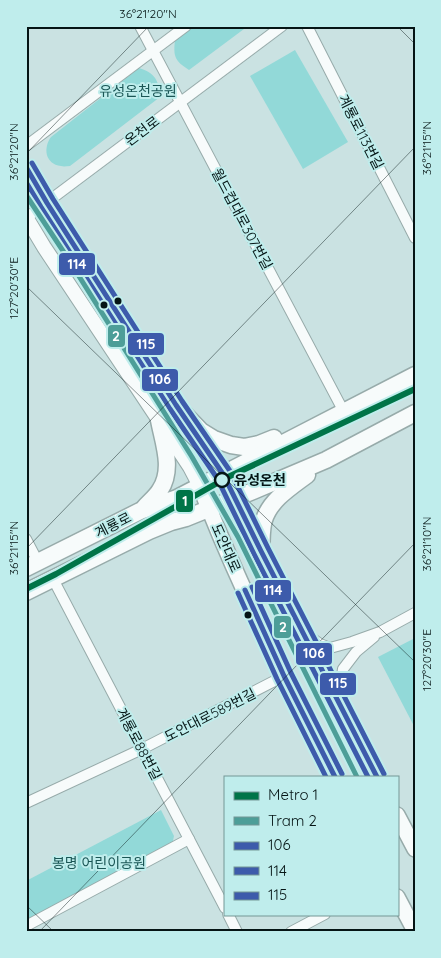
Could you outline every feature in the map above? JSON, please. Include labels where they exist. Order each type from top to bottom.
[{"type":"main road","name":"계룡로","points":[[32,565],[140,511],[177,498],[415,375]]},
{"type":"main road","points":[[176,405],[201,431],[214,439],[231,445],[244,447],[274,438],[305,432]]},
{"type":"main road","name":"계룡로","points":[[26,592],[149,530],[209,509],[326,460],[415,413]]},
{"type":"main road","points":[[140,511],[160,492],[165,482],[168,466],[159,420]]},
{"type":"main road","points":[[261,550],[263,523],[271,505],[326,460]]},
{"type":"main road","name":"도안대로","points":[[223,474],[376,776]]},
{"type":"main road","name":"도안대로","points":[[200,486],[219,533],[284,676],[334,776]]},
{"type":"main road","points":[[398,817],[415,849]]},
{"type":"main road","points":[[398,899],[415,931]]},
{"type":"street","name":"월드컵대로307번길","points":[[140,26],[344,412]]},
{"type":"street","points":[[26,146],[186,26]]},
{"type":"street","name":"온천로","points":[[26,217],[282,26]]},
{"type":"street","name":"계룡로113번길","points":[[307,26],[415,238]]},
{"type":"street","points":[[26,167],[176,405],[223,474]]},
{"type":"street","points":[[26,217],[190,467],[200,486]]},
{"type":"street","points":[[26,539],[32,565]]},
{"type":"street","name":"계룡로88번길","points":[[53,579],[224,906]]},
{"type":"street","points":[[302,630],[320,644],[330,648],[380,632],[415,613]]},
{"type":"street","points":[[338,701],[343,669],[356,652],[380,632]]},
{"type":"street","name":"도안대로589번길","points":[[26,803],[142,749],[284,676]]},
{"type":"street","points":[[26,926],[189,839]]},
{"type":"street","points":[[229,916],[237,932]]},
{"type":"street","points":[[291,932],[321,916]]},
{"type":"green space","name":"유성온천공원","points":[[193,26],[248,26],[189,70],[176,58],[174,46],[175,40]]},
{"type":"green space","points":[[295,50],[348,142],[303,169],[250,76]]},
{"type":"green space","name":"유성온천공원","points":[[139,68],[149,72],[155,78],[159,86],[160,97],[70,166],[56,165],[52,162],[46,150],[51,137]]},
{"type":"green space","points":[[415,638],[415,728],[378,657]]},
{"type":"green space","name":"봉명 어린이공원","points":[[161,810],[174,836],[172,845],[26,921],[26,881]]},
{"type":"metro line","name":"1","points":[[26,589],[228,477],[415,389]]},
{"type":"tram line","name":"2","points":[[26,195],[192,457],[238,537],[357,776]]},
{"type":"transit line","name":"115","points":[[32,163],[182,401],[230,471],[384,774]]},
{"type":"transit line","name":"106","points":[[26,167],[176,405],[223,474],[376,776]]},
{"type":"transit line","name":"114","points":[[26,182],[170,409],[217,478],[367,776]]},
{"type":"transit line","name":"115","points":[[252,587],[291,673],[342,774]]},
{"type":"transit line","name":"106","points":[[245,590],[284,676],[334,776]]},
{"type":"transit line","name":"114","points":[[238,593],[277,679],[326,776]]},
{"type":"place","name":"유성온천","points":[[222,480]]}]
